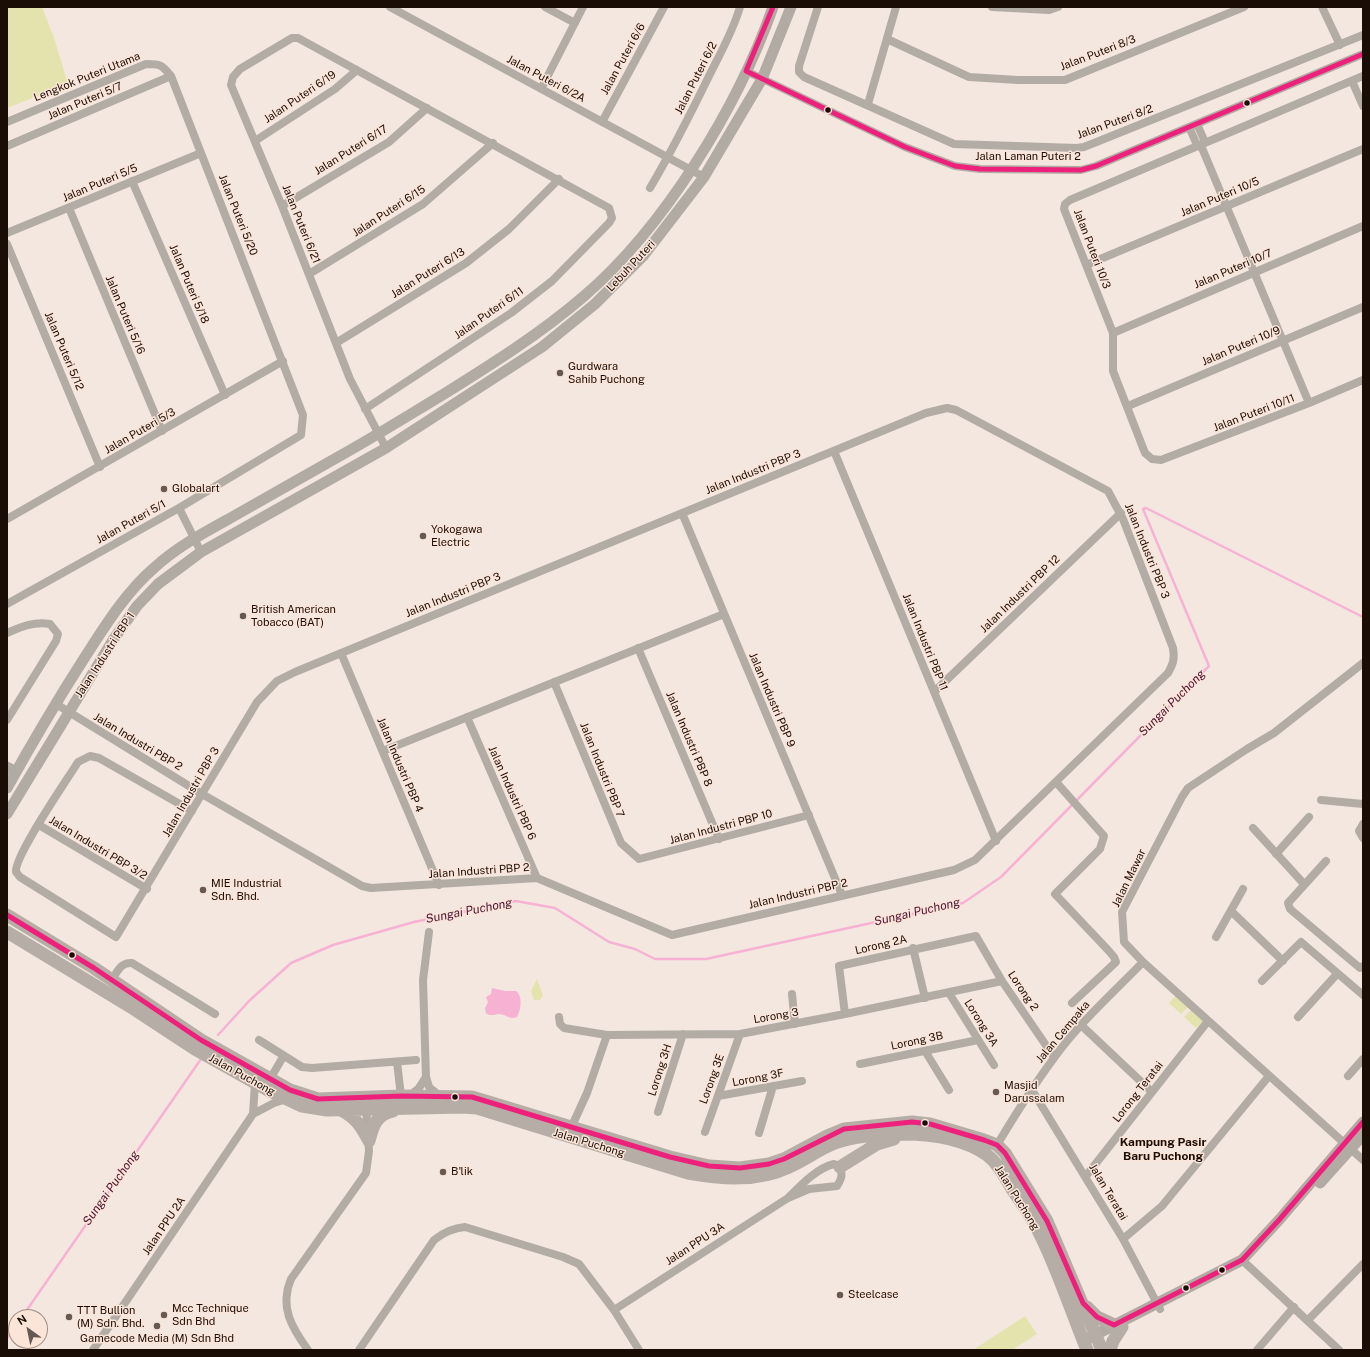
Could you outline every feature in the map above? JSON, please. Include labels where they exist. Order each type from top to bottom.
[{"type":"main road","name":"Lebuh Puteri","points":[[376,430],[517,348],[584,297],[604,278],[638,241],[691,170],[723,116],[746,71],[773,7]]},
{"type":"main road","name":"Lebuh Puteri","points":[[386,448],[542,347],[595,304],[644,255],[704,177],[762,79],[791,7]]},
{"type":"main road","name":"Jalan Industri PBP 1","points":[[7,788],[11,770],[56,704],[102,632],[137,586],[158,564],[194,538],[376,430]]},
{"type":"main road","name":"Jalan Industri PBP 1","points":[[7,814],[110,645],[137,606],[158,584],[201,552],[386,448]]},
{"type":"main road","name":"Jalan Puchong","points":[[7,915],[112,979],[198,1044]]},
{"type":"main road","name":"Jalan Puchong","points":[[7,932],[134,1009],[220,1057],[255,1083],[286,1099],[317,1109],[341,1110],[366,1104],[440,1096],[472,1097],[688,1162],[728,1168],[769,1164],[784,1159],[827,1136],[844,1129],[862,1126],[912,1122],[930,1124],[998,1145],[1012,1164],[1047,1221],[1098,1341]]},
{"type":"main road","name":"Jalan Puchong","points":[[220,1057],[270,1079],[290,1090],[318,1099],[366,1104]]},
{"type":"main road","name":"Jalan Puchong","points":[[406,1100],[477,1108],[688,1173],[724,1178],[760,1177],[773,1174],[834,1144],[852,1138],[872,1135],[919,1134],[956,1140],[978,1150],[996,1163],[1032,1219],[1054,1265],[1085,1346]]},
{"type":"main road","points":[[369,1141],[373,1124],[379,1117],[406,1100]]},
{"type":"main road","points":[[341,1110],[350,1114],[355,1119],[369,1141]]},
{"type":"main road","points":[[1348,1146],[1363,1122]]},
{"type":"main road","points":[[840,1167],[877,1144],[919,1134]]},
{"type":"main road","points":[[1085,1346],[1098,1341],[1118,1326],[1237,1272],[1279,1220],[1348,1146],[1363,1135]]},
{"type":"main road","points":[[1083,1303],[1097,1318],[1118,1326]]},
{"type":"main road","points":[[1110,1350],[1118,1326]]},
{"type":"street","name":"Jalan Puteri 6/2A","points":[[390,7],[704,177]]},
{"type":"street","points":[[545,7],[575,23]]},
{"type":"street","points":[[541,89],[583,7]]},
{"type":"street","name":"Jalan Puteri 6/6","points":[[602,122],[664,7]]},
{"type":"street","name":"Jalan Puteri 6/2","points":[[650,188],[668,158],[735,24],[740,7]]},
{"type":"street","name":"Jalan Puteri 8/2","points":[[818,7],[799,66],[799,72],[804,77],[868,104],[954,144],[1084,147],[1363,35]]},
{"type":"street","points":[[868,104],[896,7]]},
{"type":"street","points":[[992,7],[1050,10],[1058,7]]},
{"type":"street","name":"Jalan Puteri 8/3","points":[[887,39],[969,77],[1018,80],[1065,80],[1244,7]]},
{"type":"street","points":[[1322,7],[1340,45]]},
{"type":"street","name":"Jalan Puteri 6/21","points":[[357,70],[298,38],[292,38],[240,69],[233,77],[230,85],[282,206],[350,379],[386,448]]},
{"type":"street","name":"Jalan Laman Puteri 2","points":[[746,71],[905,147],[955,166],[980,169],[1081,170],[1096,166],[1363,54]]},
{"type":"street","name":"Lengkok Puteri Utama","points":[[7,122],[146,64],[157,64],[163,66],[171,76]]},
{"type":"street","points":[[357,70],[559,179]]},
{"type":"street","name":"Jalan Puteri 6/19","points":[[255,141],[335,89],[357,70]]},
{"type":"street","name":"Jalan Puteri 5/7","points":[[7,146],[171,76]]},
{"type":"street","name":"Jalan Puteri 5/20","points":[[171,76],[283,361]]},
{"type":"street","name":"Jalan Puteri 10/3","points":[[1152,459],[1145,453],[1128,406],[1113,371],[1113,333],[1064,209],[1067,201],[1363,76]]},
{"type":"street","points":[[1352,80],[1363,106]]},
{"type":"street","name":"Jalan Puteri 6/17","points":[[282,206],[389,142],[427,108]]},
{"type":"street","points":[[1193,126],[1309,403]]},
{"type":"street","name":"Jalan Puteri 6/15","points":[[309,274],[423,204],[493,143]]},
{"type":"street","name":"Jalan Puteri 10/5","points":[[1086,265],[1363,149]]},
{"type":"street","name":"Jalan Puteri 5/5","points":[[7,233],[201,153]]},
{"type":"street","name":"Jalan Puteri 6/11","points":[[365,409],[511,313],[552,281],[609,223],[612,218],[609,208],[559,179]]},
{"type":"street","name":"Jalan Puteri 6/13","points":[[336,343],[466,263],[509,229],[559,179]]},
{"type":"street","name":"Jalan Puteri 5/18","points":[[132,181],[225,395]]},
{"type":"street","name":"Jalan Puteri 5/16","points":[[69,208],[162,431]]},
{"type":"street","name":"Jalan Puteri 10/7","points":[[1113,333],[1363,226]]},
{"type":"street","name":"Jalan Puteri 5/12","points":[[7,244],[100,467]]},
{"type":"street","name":"Jalan Puteri 10/9","points":[[1128,406],[1363,307]]},
{"type":"street","name":"Jalan Puteri 5/3","points":[[7,519],[283,361]]},
{"type":"street","name":"Jalan Puteri 5/1","points":[[7,604],[179,508],[301,435],[303,415],[283,361]]},
{"type":"street","name":"Jalan Puteri 10/11","points":[[1152,459],[1161,460],[1309,403],[1363,380]]},
{"type":"street","name":"Jalan Industri PBP 3","points":[[39,825],[18,861],[16,872],[20,878],[116,937],[147,889],[262,695],[277,681],[289,674],[341,654],[926,413],[947,408],[956,410],[1108,491],[1121,513],[1173,648],[1175,657],[1168,674],[996,841]]},
{"type":"street","name":"Jalan Industri PBP 11","points":[[834,451],[996,841]]},
{"type":"street","points":[[179,508],[201,552]]},
{"type":"street","name":"Jalan Industri PBP 9","points":[[682,513],[842,895]]},
{"type":"street","name":"Jalan Industri PBP 12","points":[[934,692],[1121,513]]},
{"type":"street","points":[[383,751],[724,614]]},
{"type":"street","points":[[7,633],[26,625],[42,623],[50,624],[58,634],[51,649],[7,720]]},
{"type":"street","name":"Jalan Industri PBP 8","points":[[638,648],[719,839]]},
{"type":"street","name":"Jalan Industri PBP 4","points":[[341,654],[439,885]]},
{"type":"street","name":"Jalan Mawar","points":[[1363,663],[1274,733],[1243,751],[1188,788],[1122,912],[1124,942],[1143,962],[1363,1160]]},
{"type":"street","name":"Jalan Industri PBP 7","points":[[554,682],[621,843],[639,859]]},
{"type":"street","name":"Jalan Industri PBP 2","points":[[56,704],[202,794],[362,886],[371,888],[439,885],[537,878],[672,935],[954,870],[975,860],[996,841]]},
{"type":"street","name":"Jalan Industri PBP 6","points":[[467,717],[537,878]]},
{"type":"street","points":[[39,825],[78,762],[90,756],[99,758],[192,811]]},
{"type":"street","points":[[1056,782],[1104,836],[1100,849],[1055,894],[1111,953],[1116,962],[1114,966],[1072,1003]]},
{"type":"street","points":[[1321,800],[1363,804]]},
{"type":"street","name":"Jalan Industri PBP 10","points":[[639,859],[809,815]]},
{"type":"street","points":[[1276,854],[1309,817]]},
{"type":"street","points":[[1363,824],[1359,831],[1363,838]]},
{"type":"street","name":"Jalan Industri PBP 3/2","points":[[39,825],[147,889]]},
{"type":"street","points":[[1253,828],[1304,884]]},
{"type":"street","points":[[1326,861],[1288,903],[1290,909],[1360,968],[1363,966]]},
{"type":"street","points":[[1216,937],[1243,889]]},
{"type":"street","points":[[1231,911],[1283,961]]},
{"type":"street","points":[[429,932],[424,980],[426,1077],[430,1087],[440,1096]]},
{"type":"street","name":"Lorong 2A","points":[[845,1014],[839,966],[913,948],[976,936]]},
{"type":"street","name":"Lorong 2","points":[[976,936],[1002,981],[1054,1057]]},
{"type":"street","points":[[1262,982],[1301,942],[1363,995]]},
{"type":"street","points":[[913,948],[925,998]]},
{"type":"street","name":"Jalan Cempaka","points":[[998,1145],[1054,1057],[1081,1025],[1143,962]]},
{"type":"street","points":[[112,979],[122,966],[126,963],[132,963],[215,1014]]},
{"type":"street","points":[[1298,1017],[1337,974]]},
{"type":"street","name":"Lorong 3","points":[[559,1016],[560,1024],[564,1028],[607,1035],[740,1034],[925,998],[1002,981]]},
{"type":"street","name":"Lorong 3A","points":[[949,993],[994,1065]]},
{"type":"street","points":[[792,994],[795,1024]]},
{"type":"street","name":"Lorong Teratai","points":[[1086,1176],[1208,1021]]},
{"type":"street","points":[[1081,1025],[1152,1092]]},
{"type":"street","name":"Lorong 3H","points":[[658,1112],[683,1034]]},
{"type":"street","name":"Lorong 3E","points":[[705,1132],[740,1034]]},
{"type":"street","points":[[571,1128],[587,1093],[607,1035]]},
{"type":"street","points":[[259,1040],[283,1057],[302,1067],[312,1068],[416,1060]]},
{"type":"street","name":"Lorong 3B","points":[[860,1064],[978,1040]]},
{"type":"street","points":[[925,1051],[949,1090]]},
{"type":"street","points":[[270,1079],[283,1057]]},
{"type":"street","points":[[1348,1076],[1363,1059]]},
{"type":"street","points":[[397,1062],[406,1100],[419,1088],[426,1077]]},
{"type":"street","points":[[1123,1239],[1162,1206],[1269,1076]]},
{"type":"street","name":"Lorong 3F","points":[[718,1096],[802,1080]]},
{"type":"street","points":[[253,1114],[255,1083]]},
{"type":"street","points":[[758,1133],[773,1086]]},
{"type":"street","name":"Jalan Teratai","points":[[1032,1090],[1086,1176],[1123,1239],[1159,1307]]},
{"type":"street","points":[[253,1114],[274,1103],[286,1099]]},
{"type":"street","points":[[308,1350],[293,1329],[289,1318],[287,1288],[291,1279],[366,1173],[370,1151],[366,1104]]},
{"type":"street","name":"Jalan PPU 2A","points":[[93,1350],[253,1114]]},
{"type":"street","name":"Jalan PPU 3A","points":[[614,1310],[788,1198],[809,1189],[837,1186],[843,1173],[840,1167],[834,1164],[829,1165],[803,1184],[788,1198]]},
{"type":"street","points":[[359,1350],[434,1240],[443,1233],[455,1228],[465,1227],[563,1257],[579,1264],[614,1310],[639,1350]]},
{"type":"street","points":[[1244,1262],[1339,1350]]},
{"type":"street","points":[[1308,1320],[1363,1264]]},
{"type":"street","points":[[1257,1350],[1294,1308]]},
{"type":"green space","points":[[7,7],[42,7],[54,38],[68,84],[7,108]]},
{"type":"green space","points":[[537,979],[543,995],[540,1000],[534,1000],[531,991]]},
{"type":"green space","points":[[1176,995],[1188,1007],[1181,1014],[1169,1003]]},
{"type":"green space","points":[[1191,1010],[1203,1021],[1196,1028],[1184,1017]]},
{"type":"green space","points":[[1025,1316],[1037,1334],[1012,1350],[973,1350]]},
{"type":"shaded area","points":[[492,988],[505,991],[516,991],[518,993],[521,1003],[520,1011],[517,1017],[510,1018],[500,1014],[491,1015],[486,1013],[485,1008],[488,1002],[486,997],[491,994]]},
{"type":"waterway","name":"Sungai Puchong","points":[[218,1035],[249,1001],[291,963],[333,945],[414,922],[516,901],[555,908],[609,942],[635,949],[655,959],[706,959],[963,903],[1001,877],[1209,666],[1143,509],[1146,508],[1363,617]]},
{"type":"waterway","name":"Sungai Puchong","points":[[28,1309],[201,1059]]},
{"type":"transit line","points":[[773,7],[746,71],[905,147],[955,166],[980,169],[1081,170],[1096,166],[1363,54]]},
{"type":"transit line","points":[[7,915],[94,968],[201,1040],[290,1090],[318,1099],[401,1096],[472,1097],[670,1157],[709,1166],[740,1168],[769,1164],[784,1159],[844,1129],[912,1122],[930,1124],[984,1140],[997,1145],[1005,1153],[1047,1221],[1083,1303],[1097,1317],[1114,1325],[1242,1260],[1279,1220],[1363,1122]]},
{"type":"place","name":"Gurdwara Sahib Puchong","points":[[560,373]]},
{"type":"place","name":"Globalart","points":[[164,489]]},
{"type":"place","name":"Yokogawa Electric","points":[[423,536]]},
{"type":"place","name":"British American Tobacco (BAT)","points":[[243,616]]},
{"type":"place","name":"MIE Industrial Sdn. Bhd.","points":[[203,890]]},
{"type":"place","name":"Masjid Darussalam","points":[[996,1092]]},
{"type":"place","name":"B'lik","points":[[443,1172]]},
{"type":"place","name":"Steelcase","points":[[840,1295]]},
{"type":"place","name":"Mcc Technique Sdn Bhd","points":[[164,1315]]},
{"type":"place","name":"TTT Bullion (M) Sdn. Bhd.","points":[[69,1317]]},
{"type":"place","name":"Gamecode Media (M) Sdn Bhd","points":[[157,1326]]},
{"type":"district","name":"Kampung Pasir Baru Puchong","points":[[1163,1149]]}]
